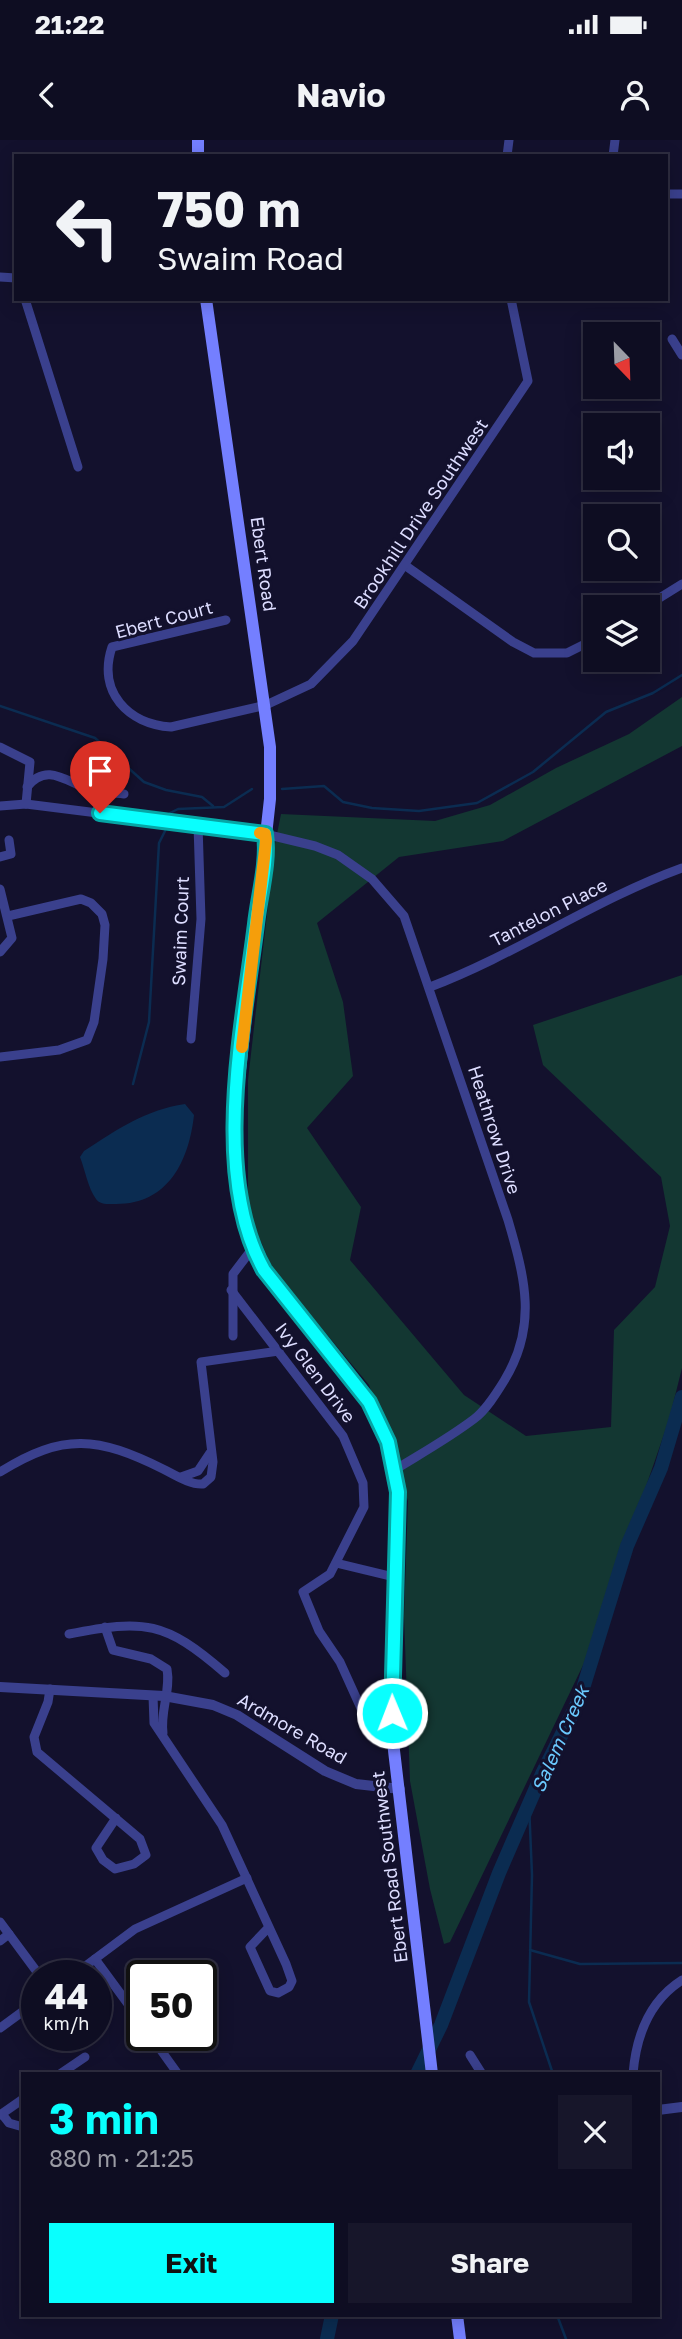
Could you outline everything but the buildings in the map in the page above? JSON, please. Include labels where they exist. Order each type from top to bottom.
[{"type":"main road","name":"Ebert Road","points":[[206,301],[266,705],[270,799],[265,834]]},
{"type":"main road","name":"Ebert Road Southwest","points":[[265,834],[234,1133],[237,1186],[253,1249],[291,1306],[369,1402],[383,1428],[396,1469],[398,1492],[391,1696],[432,2072]]},
{"type":"main road","points":[[457,2317],[460,2339]]},
{"type":"street","points":[[26,301],[78,467]]},
{"type":"street","name":"Brookhill Drive Southwest","points":[[266,705],[311,684],[354,641],[407,566],[528,381],[511,301]]},
{"type":"street","points":[[671,339],[682,355]]},
{"type":"street","points":[[407,566],[513,642],[534,653],[567,653],[583,645]]},
{"type":"street","points":[[660,598],[682,584]]},
{"type":"street","name":"Ebert Court","points":[[226,620],[113,647],[112,688],[120,706],[133,718],[157,726],[192,723],[266,705]]},
{"type":"street","points":[[0,747],[30,762],[26,804]]},
{"type":"street","points":[[27,787],[32,780],[47,774],[62,776],[91,791],[124,794]]},
{"type":"street","name":"Heathrow Drive","points":[[0,806],[26,804],[265,834],[338,855],[372,879],[404,916],[523,1270],[525,1336],[513,1366],[476,1418],[396,1469]]},
{"type":"street","name":"Swaim Court","points":[[191,1039],[201,919],[198,825]]},
{"type":"street","points":[[0,857],[11,854],[9,840]]},
{"type":"street","name":"Tantelon Place","points":[[430,987],[476,970],[639,884],[682,868]]},
{"type":"street","points":[[0,889],[12,938],[0,952]]},
{"type":"street","points":[[0,1056],[59,1050],[87,1040],[97,1004],[105,925],[97,908],[84,900],[8,916]]},
{"type":"street","points":[[233,1336],[231,1290],[236,1267],[253,1249]]},
{"type":"street","name":"Ivy Glen Drive","points":[[231,1290],[343,1436],[363,1483],[363,1507],[330,1574],[303,1592],[319,1631],[340,1662],[369,1726]]},
{"type":"street","points":[[0,1472],[52,1447],[90,1443],[125,1450],[198,1485],[208,1482],[213,1462],[210,1453],[212,1435],[201,1362],[279,1351]]},
{"type":"street","points":[[179,1477],[198,1471],[210,1453]]},
{"type":"street","points":[[336,1563],[394,1577]]},
{"type":"street","points":[[69,1634],[132,1624],[160,1630],[186,1642],[225,1673]]},
{"type":"street","points":[[105,1627],[113,1650],[151,1658],[167,1669],[169,1681],[158,1696],[154,1723],[222,1825],[247,1878],[269,1927],[292,1981],[289,1987],[278,1993],[270,1991],[250,1947],[269,1927]]},
{"type":"street","name":"Ardmore Road","points":[[0,1687],[158,1696],[213,1705],[237,1715],[326,1771],[356,1784],[400,1789]]},
{"type":"street","points":[[50,1689],[48,1702],[34,1737],[37,1752],[116,1818],[140,1839],[146,1855],[134,1864],[115,1869],[103,1860],[96,1848],[116,1818]]},
{"type":"street","points":[[126,2001],[95,1959],[135,1929],[157,1917],[247,1878]]},
{"type":"street","points":[[0,1922],[28,1960]]},
{"type":"street","points":[[0,1941],[9,1934]]},
{"type":"street","points":[[633,2072],[636,2042],[652,2010],[682,1980]]},
{"type":"street","points":[[0,2028],[21,2013]]},
{"type":"street","points":[[161,2051],[177,2072]]},
{"type":"street","points":[[470,2055],[481,2072]]},
{"type":"street","points":[[63,2072],[85,2057]]},
{"type":"street","points":[[21,2100],[1,2114],[9,2123],[21,2126]]},
{"type":"street","points":[[660,2110],[682,2108]]},
{"type":"green space","points":[[682,697],[682,746],[503,841],[399,857],[317,923],[343,1002],[353,1076],[307,1128],[361,1207],[350,1260],[464,1395],[526,1436],[611,1427],[614,1330],[655,1287],[670,1226],[661,1177],[543,1065],[533,1025],[682,975],[682,1368],[669,1420],[586,1659],[450,1942],[444,1944],[430,1889],[410,1781],[404,1616],[408,1501],[369,1385],[273,1270],[248,1211],[248,1080],[275,844],[281,814],[435,821],[490,805],[556,768],[629,734]]},
{"type":"water","points":[[185,1104],[194,1115],[187,1148],[181,1163],[163,1188],[134,1202],[108,1204],[98,1201],[93,1195],[80,1157],[84,1151],[144,1116]]},
{"type":"waterway","points":[[282,789],[324,786],[343,802],[372,808],[419,811],[477,803],[533,772],[606,712],[653,693],[682,675]]},
{"type":"waterway","points":[[0,706],[95,738],[144,782],[166,790],[202,797],[213,806]]},
{"type":"waterway","points":[[170,813],[178,809],[224,807],[252,789]]},
{"type":"waterway","points":[[133,1084],[149,1022],[159,843],[165,831]]},
{"type":"waterway","name":"Salem Creek","points":[[418,2072],[441,2025],[499,1873],[542,1774],[580,1698],[627,1546],[661,1468],[682,1397]]},
{"type":"waterway","points":[[529,1804],[532,1875],[529,2002],[552,2072]]},
{"type":"waterway","points":[[530,1950],[580,1964],[682,1963]]},
{"type":"waterway","name":"Salem Creek","points":[[327,2339],[332,2317]]},
{"type":"waterway","points":[[558,2317],[566,2339]]},
{"type":"slow traffic","points":[[242,1047],[266,841],[265,834],[260,833]]},
{"type":"route","points":[[100,813],[265,834],[234,1133],[237,1186],[253,1249],[264,1270],[369,1402],[383,1428],[396,1469],[398,1492],[392,1713]]}]
